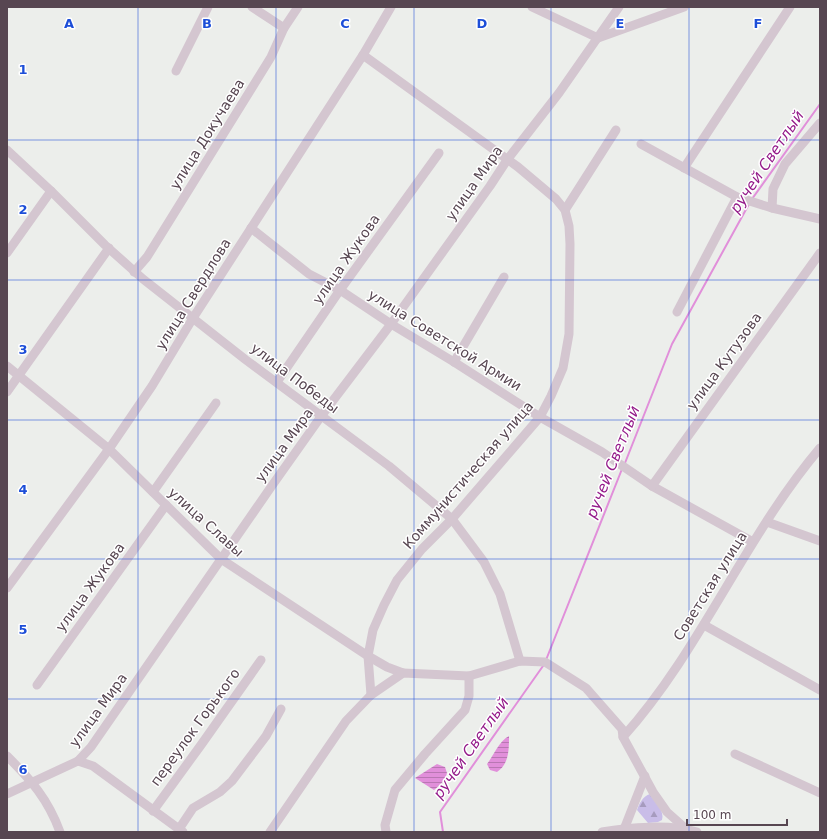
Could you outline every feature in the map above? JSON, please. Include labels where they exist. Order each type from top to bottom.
[{"type":"street","points":[[176,71],[208,7]]},
{"type":"street","points":[[252,7],[284,28]]},
{"type":"street","name":"улица Докучаева","points":[[134,272],[147,257],[267,64],[284,28],[298,7]]},
{"type":"street","name":"улица Свердлова","points":[[7,588],[109,449],[152,386],[193,318],[363,55],[391,7]]},
{"type":"street","points":[[532,7],[598,38],[684,7]]},
{"type":"street","name":"улица Мира","points":[[7,794],[78,761],[91,747],[271,487],[391,324],[507,160],[559,93],[619,7]]},
{"type":"street","points":[[684,168],[790,7]]},
{"type":"street","points":[[363,55],[518,167],[556,199],[565,210],[616,130]]},
{"type":"street","points":[[772,208],[773,189],[785,164],[820,123]]},
{"type":"street","points":[[641,144],[737,197],[772,208],[820,219]]},
{"type":"street","name":"улица Победы","points":[[7,150],[134,272],[389,466],[452,519],[484,562],[500,594],[520,661]]},
{"type":"street","name":"улица Жукова","points":[[277,382],[340,290],[439,153]]},
{"type":"street","points":[[7,253],[51,191]]},
{"type":"street","points":[[677,312],[737,197]]},
{"type":"street","name":"Коммунистическая улица","points":[[371,695],[368,656],[373,630],[384,604],[397,580],[422,549],[452,519],[540,417],[551,396],[562,368],[569,334],[570,244],[569,226],[565,210]]},
{"type":"street","name":"улица Советской Армии","points":[[251,228],[310,274],[340,290],[391,324],[540,417],[602,452],[652,486],[753,542]]},
{"type":"street","points":[[7,392],[109,248]]},
{"type":"street","name":"улица Кутузова","points":[[652,486],[820,253]]},
{"type":"street","points":[[454,362],[504,277]]},
{"type":"street","name":"улица Славы","points":[[7,366],[109,449],[222,559],[368,656],[387,667],[403,673]]},
{"type":"street","points":[[153,492],[216,403]]},
{"type":"street","name":"Советская улица","points":[[623,738],[649,706],[704,625],[753,542],[782,498],[820,448]]},
{"type":"street","name":"улица Жукова","points":[[37,685],[166,505]]},
{"type":"street","points":[[767,522],[820,541]]},
{"type":"street","points":[[704,625],[820,690]]},
{"type":"street","name":"переулок Горького","points":[[153,811],[261,660]]},
{"type":"street","points":[[270,832],[346,721],[371,695],[403,673],[469,676],[520,661],[545,662],[586,688],[622,729],[623,738],[653,792],[667,812],[685,828]]},
{"type":"street","points":[[386,832],[384,825],[395,790],[465,710],[468,696],[469,676]]},
{"type":"street","points":[[78,761],[93,766],[181,831],[193,808],[220,792],[232,781],[266,736],[281,709]]},
{"type":"street","points":[[735,754],[820,793]]},
{"type":"street","points":[[7,756],[32,782],[48,804],[60,832]]},
{"type":"street","points":[[624,830],[645,776]]},
{"type":"street","points":[[602,832],[685,828],[697,832]]},
{"type":"green space","points":[[650,794],[662,813],[662,820],[658,822],[648,823],[637,810],[643,798]]},
{"type":"shaded area","points":[[509,736],[508,756],[504,765],[497,772],[490,770],[487,764],[499,745]]},
{"type":"shaded area","points":[[437,764],[445,767],[447,773],[442,782],[434,790],[415,778]]},
{"type":"waterway","name":"ручей Светлый","points":[[752,199],[820,104]]},
{"type":"waterway","name":"ручей Светлый","points":[[625,463],[672,344],[749,204]]},
{"type":"waterway","name":"ручей Светлый","points":[[546,660],[622,469]]},
{"type":"waterway","name":"ручей Светлый","points":[[443,832],[440,812],[543,666]]}]
